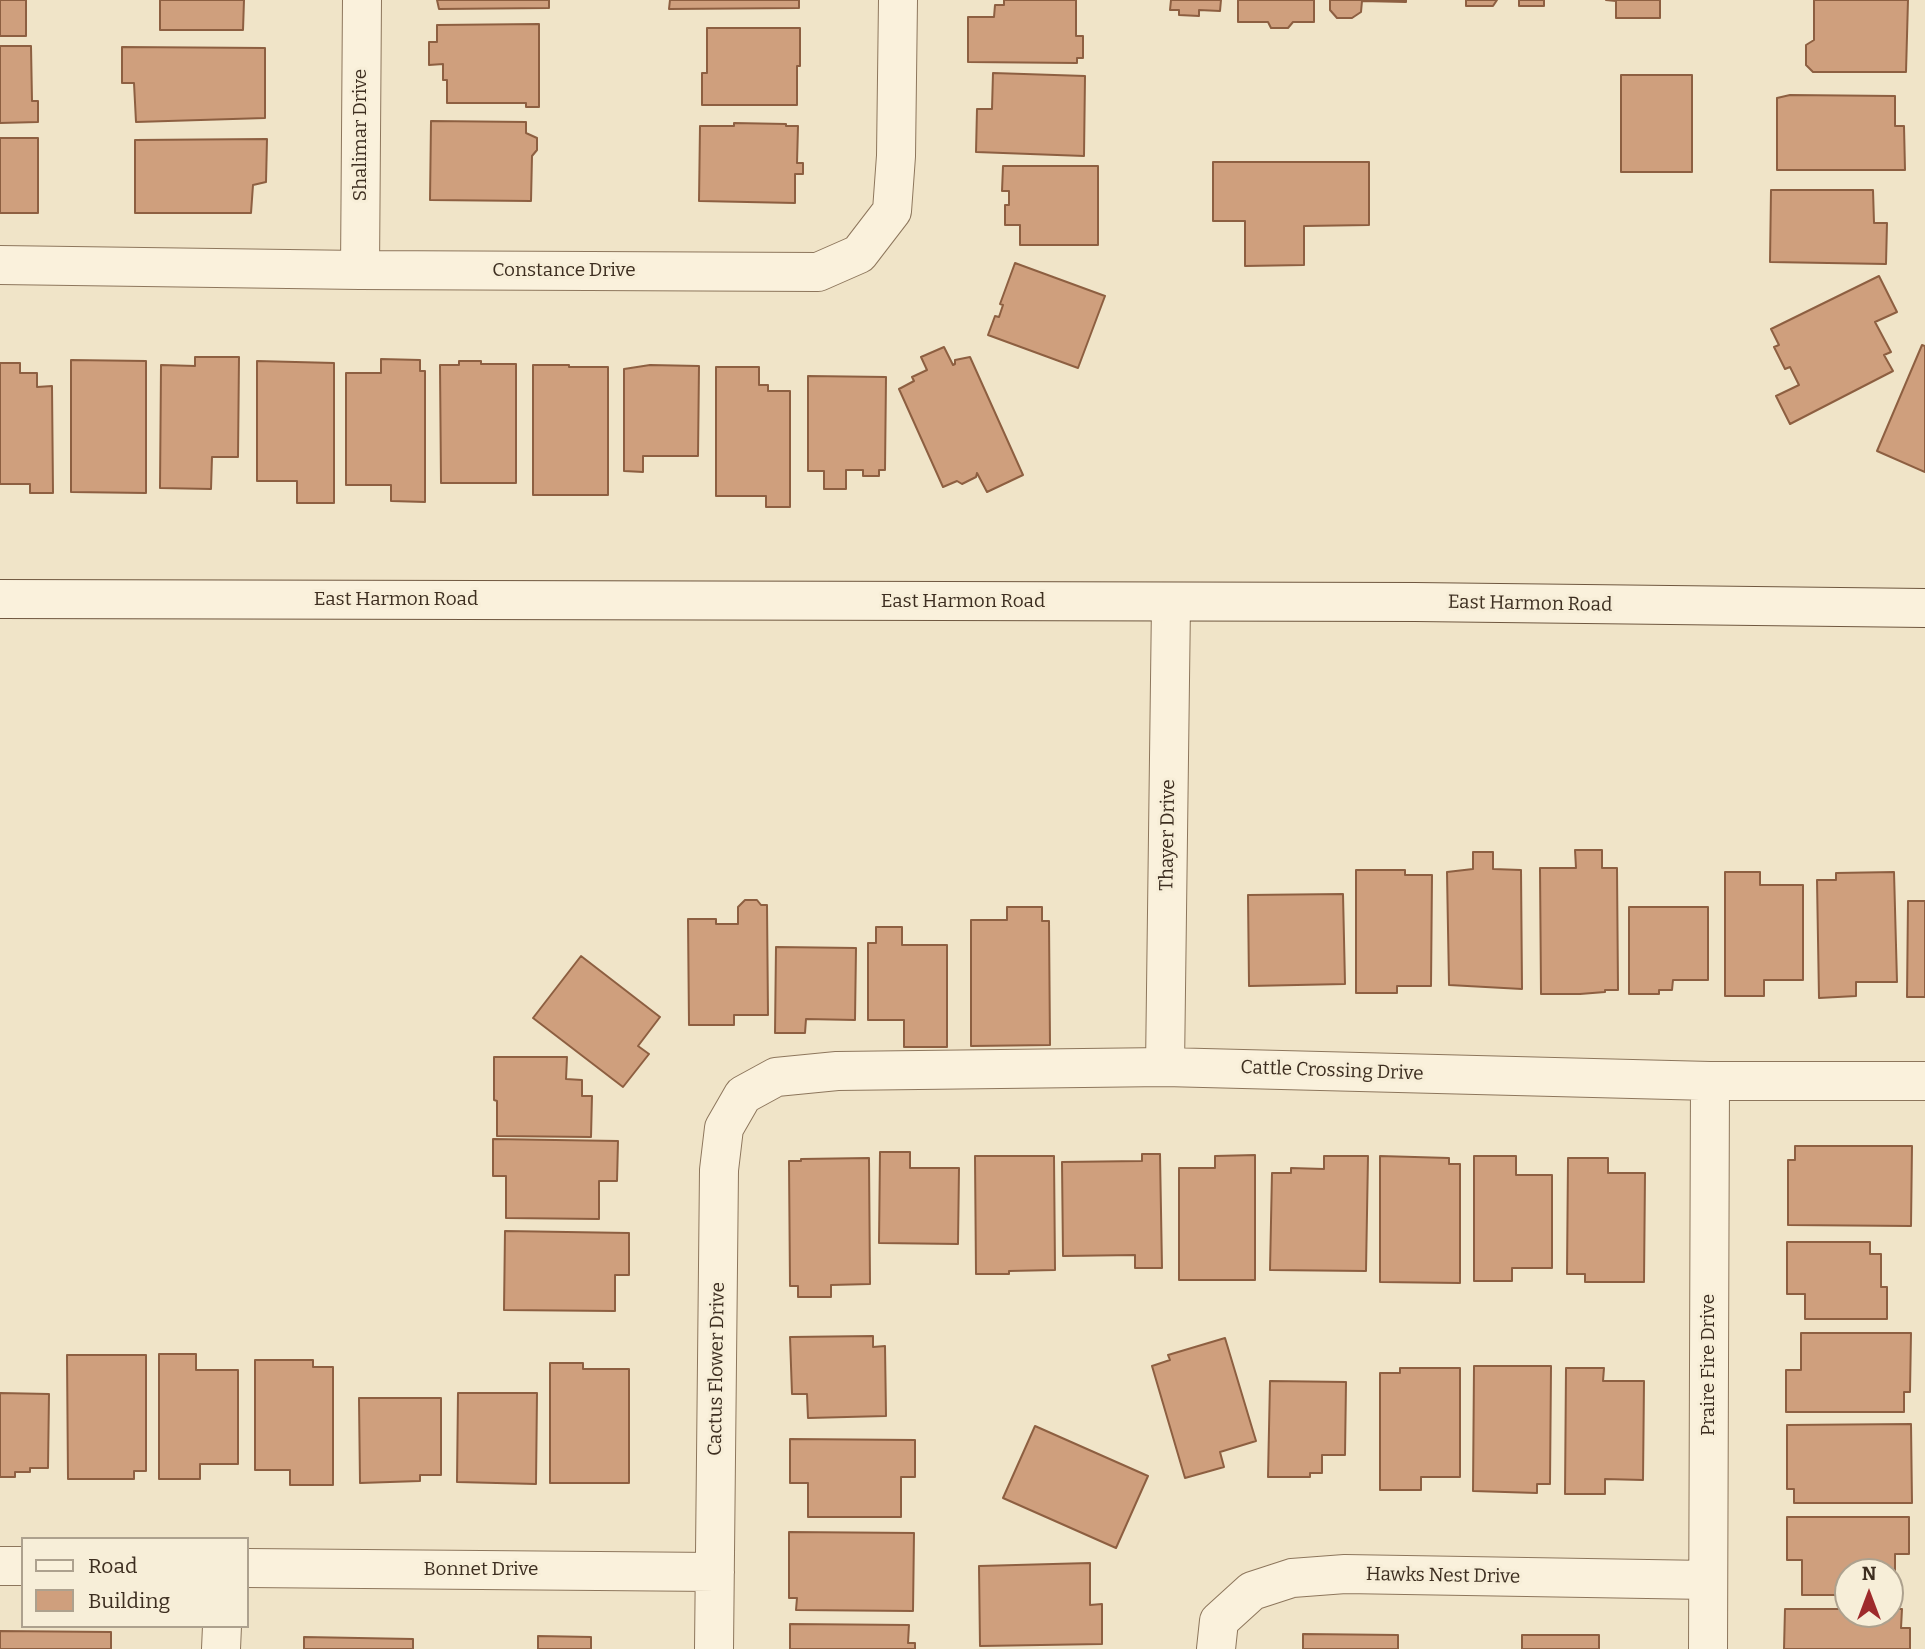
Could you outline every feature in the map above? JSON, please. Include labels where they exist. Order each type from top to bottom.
[{"type":"street","name":"Shalimar Drive","points":[[360,270],[362,0]]},
{"type":"street","name":"Constance Drive","points":[[0,265],[818,272],[859,254],[892,211],[896,156],[898,0]]},
{"type":"street","name":"East Harmon Road","points":[[0,599],[1415,603],[1925,608]]},
{"type":"street","name":"Thayer Drive","points":[[1164,1067],[1171,603]]},
{"type":"street","name":"Cattle Crossing Drive","points":[[743,1095],[776,1077],[837,1071],[1164,1067],[1710,1081],[1925,1081]]},
{"type":"street","name":"Praire Fire Drive","points":[[1708,1649],[1710,1081]]},
{"type":"street","name":"Cactus Flower Drive","points":[[714,1649],[719,1171],[724,1128],[743,1095]]},
{"type":"street","points":[[0,1566],[21,1566]]},
{"type":"street","name":"Bonnet Drive","points":[[248,1568],[715,1572]]},
{"type":"street","name":"Hawks Nest Drive","points":[[1216,1649],[1219,1621],[1252,1591],[1292,1578],[1345,1574],[1708,1580]]},
{"type":"street","points":[[221,1649],[222,1628]]},
{"type":"building","points":[[0,0],[26,0],[26,36],[0,36]]},
{"type":"building","points":[[160,0],[244,0],[243,30],[160,30]]},
{"type":"building","points":[[437,0],[549,0],[549,8],[439,9]]},
{"type":"building","points":[[670,0],[799,0],[799,8],[669,9]]},
{"type":"building","points":[[1004,0],[1076,0],[1076,36],[1083,36],[1083,58],[1077,58],[1077,63],[968,62],[968,17],[994,17],[995,5],[1004,5]]},
{"type":"building","points":[[1171,0],[1221,0],[1220,11],[1199,10],[1199,16],[1179,15],[1179,10],[1170,10]]},
{"type":"building","points":[[1238,0],[1314,0],[1314,22],[1293,22],[1288,28],[1271,28],[1268,22],[1238,22]]},
{"type":"building","points":[[1330,0],[1406,2],[1362,1],[1361,12],[1352,18],[1337,18],[1330,10]]},
{"type":"building","points":[[1466,0],[1497,0],[1493,6],[1466,6]]},
{"type":"building","points":[[1519,0],[1544,0],[1544,6],[1519,6]]},
{"type":"building","points":[[1606,0],[1660,0],[1660,18],[1616,18],[1616,1]]},
{"type":"building","points":[[1814,0],[1908,0],[1906,72],[1813,72],[1806,65],[1806,45],[1814,40]]},
{"type":"building","points":[[539,24],[539,107],[526,107],[526,103],[447,103],[447,80],[443,80],[443,64],[429,65],[429,42],[437,42],[437,25]]},
{"type":"building","points":[[707,28],[800,28],[797,105],[702,105],[702,73],[707,73]]},
{"type":"building","points":[[0,46],[31,46],[32,101],[38,101],[38,122],[0,123]]},
{"type":"building","points":[[122,47],[265,48],[265,118],[136,122],[134,83],[122,83]]},
{"type":"building","points":[[993,73],[1085,76],[1084,156],[976,152],[977,109],[992,109]]},
{"type":"building","points":[[1621,75],[1692,75],[1692,172],[1621,172]]},
{"type":"building","points":[[1790,95],[1895,96],[1895,126],[1904,126],[1905,170],[1777,170],[1777,98]]},
{"type":"building","points":[[431,121],[526,122],[526,133],[537,138],[537,150],[532,156],[531,201],[430,200]]},
{"type":"building","points":[[734,123],[798,126],[797,163],[803,163],[803,174],[795,174],[795,203],[699,201],[700,126],[734,126]]},
{"type":"building","points":[[0,138],[38,138],[38,213],[0,213]]},
{"type":"building","points":[[267,139],[266,182],[253,185],[251,213],[135,213],[135,140]]},
{"type":"building","points":[[1213,162],[1369,162],[1369,225],[1304,226],[1304,265],[1245,266],[1245,221],[1213,221]]},
{"type":"building","points":[[1003,166],[1098,166],[1098,245],[1020,245],[1020,225],[1005,225],[1005,205],[1009,205],[1009,191],[1002,191]]},
{"type":"building","points":[[1771,190],[1873,190],[1874,223],[1887,223],[1886,264],[1770,262]]},
{"type":"building","points":[[1015,263],[1105,296],[1078,368],[988,335],[995,316],[999,317],[1003,305],[1000,304]]},
{"type":"building","points":[[1879,276],[1897,312],[1875,322],[1891,352],[1884,355],[1893,371],[1790,424],[1776,396],[1799,385],[1790,367],[1785,369],[1774,347],[1779,345],[1771,329]]},
{"type":"building","points":[[1922,345],[1925,346],[1925,472],[1877,451]]},
{"type":"building","points":[[944,347],[953,365],[955,360],[970,357],[1023,475],[987,492],[977,473],[976,477],[962,484],[957,481],[943,487],[899,389],[914,381],[912,377],[927,370],[921,357]]},
{"type":"building","points":[[195,357],[239,357],[238,457],[212,457],[211,489],[160,488],[161,365],[195,366]]},
{"type":"building","points":[[381,359],[420,360],[420,371],[425,371],[425,502],[391,501],[391,485],[346,485],[346,373],[381,373]]},
{"type":"building","points":[[71,360],[146,361],[146,493],[71,492]]},
{"type":"building","points":[[257,361],[334,363],[334,503],[297,503],[297,481],[257,481]]},
{"type":"building","points":[[459,361],[516,364],[516,483],[441,483],[440,365],[459,365]]},
{"type":"building","points":[[0,363],[20,363],[20,373],[37,373],[37,387],[52,386],[53,493],[30,493],[30,484],[0,484]]},
{"type":"building","points":[[533,365],[608,367],[608,495],[533,495]]},
{"type":"building","points":[[650,365],[699,366],[698,456],[643,456],[643,472],[624,471],[624,369]]},
{"type":"building","points":[[716,367],[759,367],[759,385],[768,385],[768,391],[790,391],[790,507],[766,507],[766,496],[716,496]]},
{"type":"building","points":[[808,376],[886,377],[885,470],[879,470],[879,476],[863,476],[863,470],[846,470],[846,489],[824,489],[824,471],[808,471]]},
{"type":"building","points":[[1575,850],[1602,850],[1602,868],[1617,868],[1618,990],[1541,994],[1540,868],[1576,868]]},
{"type":"building","points":[[1473,852],[1493,852],[1493,869],[1521,870],[1522,989],[1449,985],[1447,872],[1473,869]]},
{"type":"building","points":[[1356,870],[1405,870],[1405,875],[1432,875],[1431,986],[1397,986],[1397,993],[1356,993]]},
{"type":"building","points":[[1725,872],[1760,872],[1760,885],[1803,885],[1803,980],[1764,980],[1764,996],[1725,996]]},
{"type":"building","points":[[1894,872],[1897,982],[1856,982],[1856,996],[1819,998],[1817,880],[1836,880],[1836,873]]},
{"type":"building","points":[[1343,894],[1345,984],[1249,986],[1248,895]]},
{"type":"building","points":[[745,900],[757,900],[761,905],[767,905],[768,1015],[734,1015],[734,1025],[689,1025],[688,919],[716,919],[716,924],[738,924],[738,907]]},
{"type":"building","points":[[1908,901],[1925,901],[1925,997],[1907,997]]},
{"type":"building","points":[[1007,907],[1042,907],[1042,921],[1049,921],[1050,1045],[971,1046],[971,920],[1007,920]]},
{"type":"building","points":[[1629,907],[1708,907],[1708,980],[1673,980],[1672,990],[1659,990],[1659,994],[1629,994]]},
{"type":"building","points":[[876,927],[902,927],[902,945],[947,945],[947,1047],[904,1047],[904,1020],[868,1020],[868,943],[876,943]]},
{"type":"building","points":[[776,947],[856,948],[855,1020],[806,1019],[805,1033],[775,1033]]},
{"type":"building","points":[[581,956],[660,1017],[638,1046],[649,1054],[623,1087],[533,1018]]},
{"type":"building","points":[[494,1057],[567,1057],[566,1079],[582,1080],[582,1096],[592,1096],[591,1137],[497,1136]]},
{"type":"building","points":[[493,1139],[618,1141],[617,1181],[599,1181],[599,1219],[506,1218],[506,1176],[493,1176]]},
{"type":"building","points":[[1795,1146],[1912,1146],[1911,1226],[1788,1225],[1788,1160],[1795,1160]]},
{"type":"building","points":[[880,1152],[910,1152],[910,1168],[959,1168],[958,1244],[879,1243]]},
{"type":"building","points":[[1142,1154],[1160,1154],[1162,1268],[1135,1268],[1135,1255],[1063,1256],[1062,1162],[1142,1161]]},
{"type":"building","points":[[1255,1155],[1255,1280],[1179,1280],[1179,1168],[1215,1168],[1215,1156]]},
{"type":"building","points":[[975,1156],[1054,1156],[1055,1270],[976,1274]]},
{"type":"building","points":[[1324,1156],[1368,1156],[1366,1271],[1270,1270],[1272,1173],[1291,1173],[1291,1168],[1324,1169]]},
{"type":"building","points":[[1380,1156],[1449,1158],[1449,1164],[1460,1164],[1460,1283],[1380,1282]]},
{"type":"building","points":[[1474,1156],[1516,1156],[1516,1175],[1552,1175],[1552,1268],[1512,1268],[1512,1281],[1474,1281]]},
{"type":"building","points":[[869,1158],[870,1284],[831,1285],[831,1297],[798,1297],[798,1286],[790,1286],[789,1161]]},
{"type":"building","points":[[1568,1158],[1608,1158],[1608,1173],[1645,1173],[1644,1282],[1585,1282],[1585,1274],[1567,1274]]},
{"type":"building","points":[[505,1231],[629,1233],[629,1275],[615,1275],[615,1311],[504,1310]]},
{"type":"building","points":[[1787,1242],[1870,1242],[1870,1254],[1881,1254],[1881,1287],[1887,1287],[1887,1319],[1805,1319],[1805,1294],[1787,1294]]},
{"type":"building","points":[[1801,1333],[1911,1333],[1910,1392],[1904,1392],[1904,1412],[1786,1412],[1786,1370],[1801,1370]]},
{"type":"building","points":[[873,1336],[873,1347],[885,1346],[886,1416],[808,1418],[807,1394],[792,1394],[790,1337]]},
{"type":"building","points":[[1225,1338],[1256,1441],[1220,1452],[1224,1467],[1185,1478],[1152,1366],[1170,1360],[1168,1355]]},
{"type":"building","points":[[159,1354],[196,1354],[196,1370],[238,1370],[238,1464],[200,1464],[200,1479],[159,1479]]},
{"type":"building","points":[[67,1355],[146,1355],[146,1471],[134,1471],[134,1479],[68,1479]]},
{"type":"building","points":[[255,1360],[313,1360],[313,1367],[333,1367],[333,1485],[290,1485],[290,1470],[255,1470]]},
{"type":"building","points":[[550,1363],[583,1363],[583,1369],[629,1369],[629,1483],[550,1483]]},
{"type":"building","points":[[1474,1366],[1551,1366],[1550,1484],[1537,1484],[1537,1493],[1473,1491]]},
{"type":"building","points":[[1400,1368],[1460,1368],[1460,1477],[1421,1477],[1421,1490],[1380,1490],[1380,1373],[1400,1373]]},
{"type":"building","points":[[1566,1368],[1604,1368],[1603,1381],[1644,1381],[1643,1480],[1605,1479],[1605,1494],[1565,1494]]},
{"type":"building","points":[[1270,1381],[1346,1382],[1345,1455],[1322,1455],[1322,1473],[1310,1473],[1310,1477],[1268,1477]]},
{"type":"building","points":[[0,1393],[49,1394],[48,1468],[30,1468],[30,1472],[15,1472],[15,1477],[0,1477]]},
{"type":"building","points":[[458,1393],[537,1393],[536,1484],[457,1482]]},
{"type":"building","points":[[359,1398],[441,1398],[441,1475],[420,1475],[420,1481],[360,1483]]},
{"type":"building","points":[[1911,1424],[1912,1503],[1794,1503],[1794,1489],[1787,1489],[1787,1425]]},
{"type":"building","points":[[1035,1426],[1148,1476],[1116,1548],[1003,1498]]},
{"type":"building","points":[[790,1439],[915,1440],[915,1477],[901,1477],[901,1517],[808,1517],[808,1483],[790,1483]]},
{"type":"building","points":[[1787,1517],[1909,1517],[1909,1554],[1895,1554],[1895,1558],[1834,1558],[1834,1595],[1802,1595],[1802,1560],[1787,1560]]},
{"type":"building","points":[[789,1532],[914,1533],[913,1611],[796,1610],[797,1598],[789,1598]]},
{"type":"building","points":[[1090,1563],[1090,1605],[1102,1604],[1102,1644],[980,1646],[979,1566]]},
{"type":"building","points":[[1785,1609],[1834,1609],[1834,1628],[1910,1628],[1910,1649],[1784,1649]]},
{"type":"building","points":[[790,1624],[909,1625],[908,1643],[915,1643],[915,1649],[790,1649]]},
{"type":"building","points":[[0,1631],[111,1632],[111,1649],[0,1649]]},
{"type":"building","points":[[1303,1634],[1398,1635],[1398,1649],[1303,1649]]},
{"type":"building","points":[[1522,1635],[1599,1635],[1599,1649],[1522,1649]]},
{"type":"building","points":[[538,1636],[591,1637],[591,1649],[538,1649]]},
{"type":"building","points":[[304,1637],[413,1639],[413,1649],[304,1649]]}]
